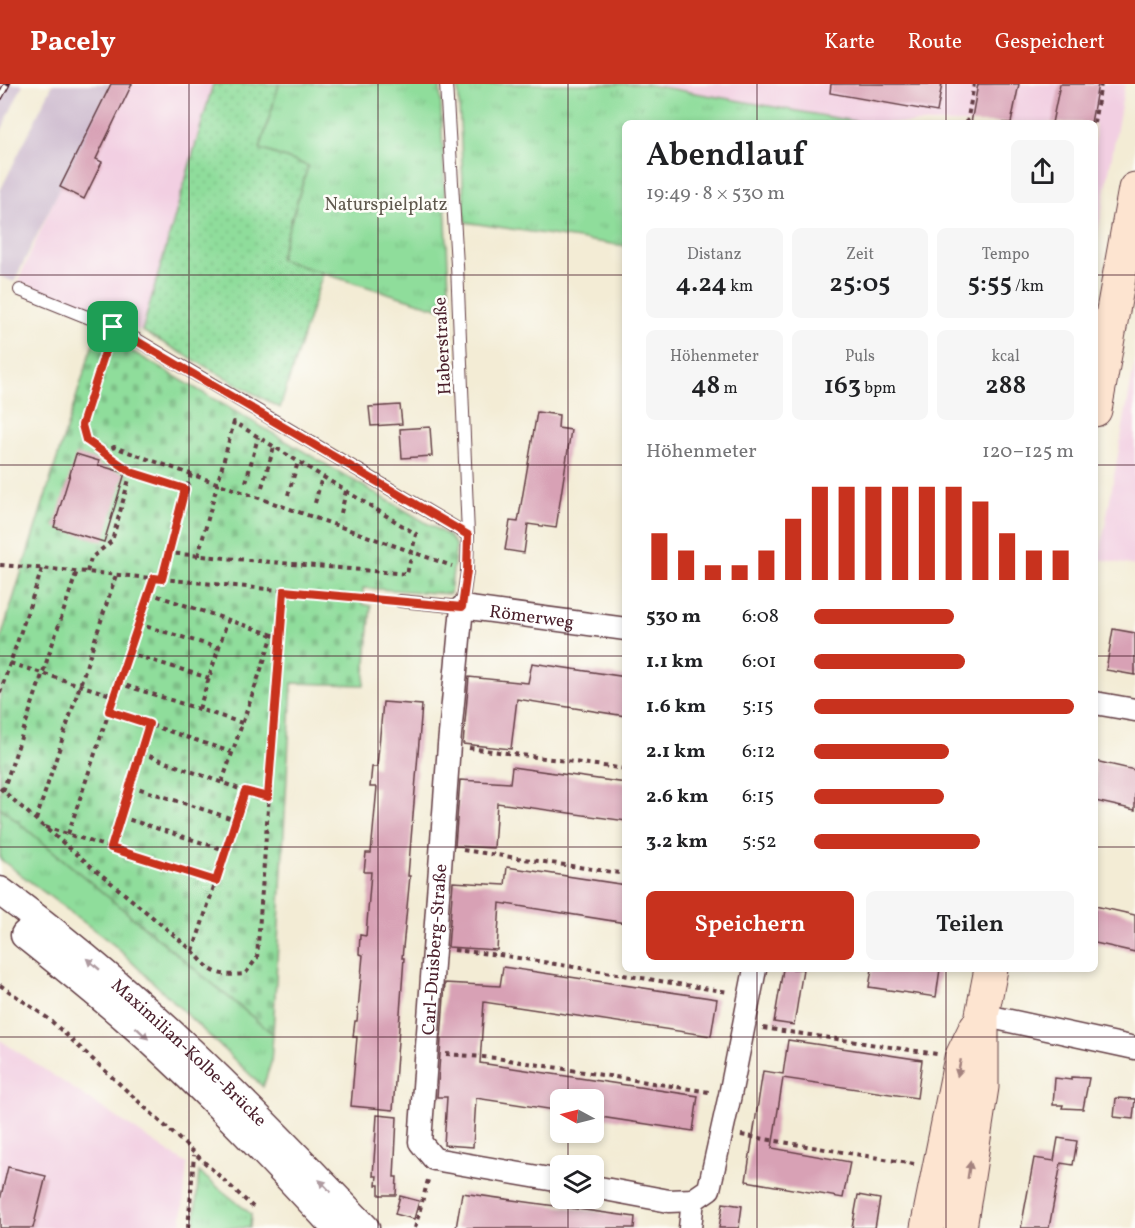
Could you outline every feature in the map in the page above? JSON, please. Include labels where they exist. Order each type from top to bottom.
[{"type":"main road","points":[[1098,393],[1135,189]]},
{"type":"main road","points":[[960,1228],[982,1087],[982,1015],[990,972]]},
{"type":"main road","points":[[927,1228],[961,1058],[982,1015]]},
{"type":"street","name":"Römerweg","points":[[462,607],[622,628]]},
{"type":"street","name":"Carl-Duisberg-Straße","points":[[434,1159],[420,1142],[448,745],[462,607]]},
{"type":"street","points":[[1098,704],[1135,710]]},
{"type":"street","name":"Maximilian-Kolbe-Brücke","points":[[0,891],[140,1004],[222,1080],[365,1228]]},
{"type":"street","name":"Maximilian-Kolbe-Brücke","points":[[0,915],[127,1019],[224,1111],[286,1173],[336,1228]]},
{"type":"street","points":[[604,1189],[669,1201],[693,1200],[708,1189],[730,1095],[754,972]]},
{"type":"street","points":[[982,1015],[1135,1048]]},
{"type":"street","points":[[434,1159],[550,1179]]},
{"type":"street","points":[[690,1228],[693,1200]]},
{"type":"lane","name":"Haberstraße","points":[[446,84],[457,266],[468,535],[467,571],[462,607]]},
{"type":"lane","points":[[20,290],[113,327],[468,535]]},
{"type":"lane","name":"Römerweg","points":[[400,601],[462,607]]},
{"type":"path","points":[[968,120],[974,84]]},
{"type":"path","points":[[1095,120],[1101,84]]},
{"type":"path","points":[[113,327],[82,425],[86,440],[131,472],[185,489]]},
{"type":"path","points":[[168,553],[198,556],[407,573],[416,534],[234,422],[198,556]]},
{"type":"path","points":[[246,482],[258,437]]},
{"type":"path","points":[[104,453],[114,447],[467,571]]},
{"type":"path","points":[[262,487],[274,447]]},
{"type":"path","points":[[288,495],[298,462]]},
{"type":"path","points":[[87,572],[91,558],[112,542],[131,472]]},
{"type":"path","points":[[162,579],[191,474]]},
{"type":"path","points":[[315,503],[322,477]]},
{"type":"path","points":[[341,513],[346,491]]},
{"type":"path","points":[[0,566],[400,601]]},
{"type":"path","points":[[0,693],[42,569]]},
{"type":"path","points":[[77,571],[44,674],[2,789],[193,951],[208,969],[225,976],[245,974],[257,958],[284,591]]},
{"type":"path","points":[[36,820],[116,575]]},
{"type":"path","points":[[68,834],[154,578]]},
{"type":"path","points":[[149,593],[273,635],[280,635]]},
{"type":"path","points":[[199,709],[228,619]]},
{"type":"path","points":[[138,624],[219,648]]},
{"type":"path","points":[[222,782],[273,635]]},
{"type":"path","points":[[128,653],[209,678]]},
{"type":"path","points":[[10,663],[114,696]]},
{"type":"path","points":[[118,683],[242,723]]},
{"type":"path","points":[[109,711],[231,752]]},
{"type":"path","points":[[111,848],[149,724]]},
{"type":"path","points":[[448,745],[622,768]]},
{"type":"path","points":[[141,753],[245,791],[268,797]]},
{"type":"path","points":[[131,786],[236,820]]},
{"type":"path","points":[[193,951],[245,791]]},
{"type":"path","points":[[121,817],[225,850]]},
{"type":"path","points":[[43,826],[216,881]]},
{"type":"path","points":[[442,847],[622,873]]},
{"type":"path","points":[[434,948],[500,955],[750,995]]},
{"type":"path","points":[[0,985],[49,1020],[253,1207]]},
{"type":"path","points":[[744,1025],[961,1058]]},
{"type":"path","points":[[426,1052],[496,1058],[730,1095]]},
{"type":"path","points":[[722,1131],[939,1168]]},
{"type":"path","points":[[188,1228],[194,1155]]},
{"type":"path","points":[[415,1228],[434,1159]]},
{"type":"shaded area","points":[[0,84],[23,84],[0,133]]},
{"type":"shaded area","points":[[53,84],[111,84],[14,282],[0,276],[0,191]]},
{"type":"shaded area","points":[[111,84],[213,84],[142,331],[18,281],[60,187]]},
{"type":"shaded area","points":[[645,84],[1125,84],[1098,232],[1098,120],[847,120]]},
{"type":"shaded area","points":[[1135,361],[1135,566],[1099,559]]},
{"type":"shaded area","points":[[0,1040],[187,1164],[181,1228],[0,1228]]},
{"type":"green space","points":[[213,84],[279,84],[260,149],[308,166],[279,259],[323,273],[280,408],[142,331]]},
{"type":"green space","name":"Naturspielplatz","points":[[279,84],[440,84],[450,312],[279,260],[308,166],[260,149]]},
{"type":"green space","points":[[458,84],[645,84],[847,120],[622,120],[622,246],[465,222]]},
{"type":"green space","points":[[97,331],[449,536],[456,546],[450,594],[363,588],[362,604],[371,606],[364,685],[292,683],[273,1034],[0,807],[0,641]]},
{"type":"green space","points":[[0,807],[273,1034],[271,1063],[263,1087],[114,945],[0,859]]},
{"type":"green space","points":[[199,1172],[251,1214],[250,1228],[194,1228]]},
{"type":"building","points":[[111,84],[132,84],[96,159],[102,162],[84,199],[60,187]]},
{"type":"building","points":[[831,84],[942,84],[937,112],[830,93]]},
{"type":"building","points":[[978,84],[1019,84],[1012,120],[972,120]]},
{"type":"building","points":[[1060,84],[1098,84],[1092,120],[1053,120]]},
{"type":"building","points":[[400,405],[402,424],[371,426],[369,407]]},
{"type":"building","points":[[537,412],[559,415],[558,428],[571,430],[556,528],[528,524],[524,553],[505,550],[510,521],[518,522]]},
{"type":"building","points":[[430,427],[432,456],[402,458],[400,429]]},
{"type":"building","points":[[76,454],[99,461],[98,465],[125,473],[104,542],[54,527]]},
{"type":"building","points":[[1113,629],[1135,633],[1135,675],[1106,670]]},
{"type":"building","points":[[532,663],[622,676],[622,715],[517,699],[511,749],[463,744],[469,677],[528,683]]},
{"type":"building","points":[[383,702],[422,705],[402,958],[404,958],[393,1110],[351,1106],[357,1037],[353,1037],[355,1021],[357,1021],[363,955],[359,954],[360,935],[366,936],[371,872],[364,872],[366,853],[371,853],[377,787],[370,787],[372,767],[377,767]]},
{"type":"building","points":[[1098,762],[1135,770],[1135,810],[1098,802]]},
{"type":"building","points":[[512,767],[622,782],[622,820],[497,803],[494,848],[455,846],[460,780],[510,783]]},
{"type":"building","points":[[507,867],[622,884],[622,922],[500,903],[497,950],[448,947],[453,882],[505,885]]},
{"type":"building","points":[[1098,907],[1135,915],[1135,952],[1098,944]]},
{"type":"building","points":[[503,967],[717,999],[711,1036],[484,1002],[480,1063],[698,1096],[693,1131],[604,1118],[604,1089],[550,1089],[550,1109],[476,1098],[473,1147],[444,1145],[447,1097],[437,1097],[445,983],[500,986]]},
{"type":"building","points":[[782,972],[803,972],[794,1025],[774,1022]]},
{"type":"building","points":[[872,972],[940,972],[936,997],[869,987]]},
{"type":"building","points":[[788,1040],[922,1060],[917,1098],[783,1078],[772,1148],[850,1162],[843,1198],[746,1181],[763,1071],[783,1074]]},
{"type":"building","points":[[1071,1077],[1089,1078],[1083,1109],[1053,1105],[1055,1078],[1071,1080]]},
{"type":"building","points":[[1116,1098],[1135,1099],[1133,1119],[1114,1117]]},
{"type":"building","points":[[377,1115],[397,1117],[394,1177],[397,1177],[396,1195],[379,1195],[379,1185],[376,1185],[377,1176],[373,1176]]},
{"type":"building","points":[[1058,1138],[1077,1141],[1073,1165],[1061,1163],[1049,1228],[1021,1228],[1034,1158],[1054,1161]]},
{"type":"building","points":[[8,1167],[46,1176],[33,1228],[0,1228],[0,1200]]},
{"type":"building","points":[[462,1193],[550,1205],[550,1209],[577,1209],[635,1217],[634,1228],[456,1228]]},
{"type":"building","points":[[858,1195],[880,1199],[875,1228],[852,1228]]},
{"type":"building","points":[[400,1196],[419,1201],[414,1219],[395,1214]]},
{"type":"building","points":[[723,1203],[742,1206],[739,1228],[719,1228]]},
{"type":"railway","points":[[0,97],[7,84]]},
{"type":"route","points":[[113,327],[468,535],[467,571],[462,607],[284,591],[268,797],[245,791],[216,881],[111,848],[149,724],[109,711],[154,578],[162,579],[185,489],[131,472],[86,440],[82,425],[113,327]]}]
